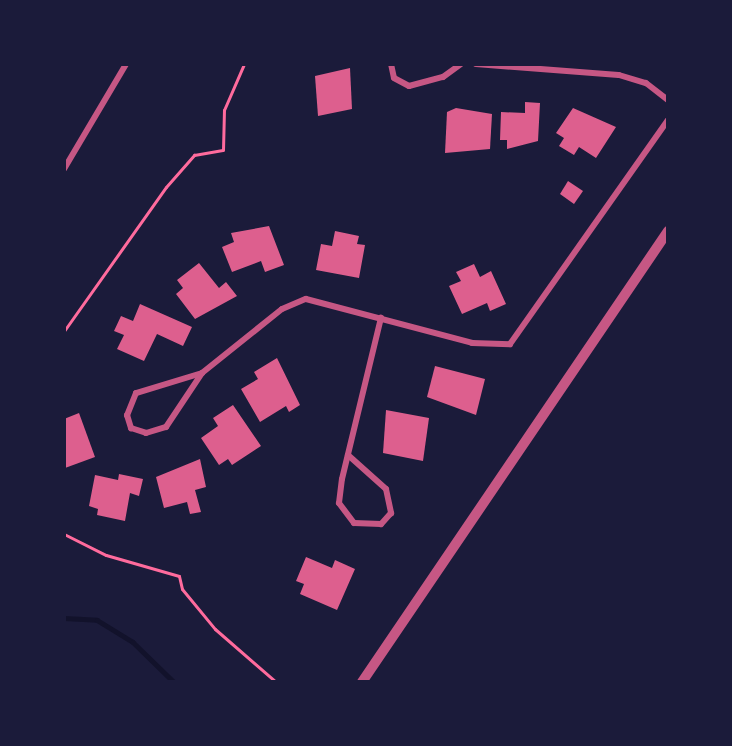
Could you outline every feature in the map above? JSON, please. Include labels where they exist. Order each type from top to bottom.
[{"type":"street","points":[[64,169],[126,64]]},
{"type":"street","points":[[391,64],[394,78],[409,86],[443,77],[461,64]]},
{"type":"street","points":[[476,64],[619,75],[646,83],[668,100]]},
{"type":"street","points":[[202,373],[136,393],[127,415],[131,428],[146,433],[166,427],[202,373],[294,302],[323,301],[480,345],[510,344],[668,120]]},
{"type":"street","points":[[362,681],[668,231]]},
{"type":"street","points":[[348,455],[386,489],[391,513],[381,524],[354,523],[339,503],[348,455],[381,318]]},
{"type":"path","points":[[64,331],[166,187],[194,155],[223,150],[224,110],[244,64]]},
{"type":"path","points":[[64,534],[106,555],[179,576],[182,589],[215,629],[276,681]]},
{"type":"building","points":[[350,68],[352,109],[318,116],[315,76]]},
{"type":"building","points":[[525,102],[540,103],[538,141],[507,149],[507,140],[500,140],[501,112],[525,113]]},
{"type":"building","points":[[456,108],[492,114],[490,149],[445,153],[447,112]]},
{"type":"building","points":[[573,108],[616,127],[596,158],[579,147],[574,155],[559,146],[564,138],[556,133]]},
{"type":"building","points":[[568,181],[583,191],[574,204],[560,194]]},
{"type":"building","points":[[269,226],[284,265],[265,272],[261,261],[232,272],[222,247],[234,242],[231,233]]},
{"type":"building","points":[[335,231],[359,236],[357,244],[365,245],[359,278],[316,270],[321,244],[332,246]]},
{"type":"building","points":[[199,263],[219,288],[226,282],[237,296],[195,319],[176,294],[183,288],[177,280]]},
{"type":"building","points":[[474,264],[480,277],[491,271],[506,304],[490,311],[487,303],[462,314],[449,286],[461,281],[456,272]]},
{"type":"building","points":[[140,304],[192,327],[183,346],[157,334],[144,361],[117,349],[124,335],[114,331],[121,316],[133,321]]},
{"type":"building","points":[[277,358],[300,405],[289,412],[286,406],[260,422],[241,389],[258,379],[254,372]]},
{"type":"building","points":[[435,366],[485,379],[476,415],[427,397]]},
{"type":"building","points":[[233,405],[261,446],[232,465],[228,459],[219,465],[201,438],[218,426],[213,418]]},
{"type":"building","points":[[386,410],[429,418],[423,461],[383,453]]},
{"type":"building","points":[[79,413],[95,457],[65,468],[64,419]]},
{"type":"building","points":[[200,459],[206,487],[195,490],[201,512],[190,514],[187,502],[164,508],[156,477]]},
{"type":"building","points":[[119,474],[143,479],[139,496],[130,493],[125,521],[97,515],[98,509],[89,506],[95,475],[118,480]]},
{"type":"building","points":[[306,557],[332,568],[335,560],[355,569],[337,610],[300,594],[304,584],[296,581]]},
{"type":"waterway","points":[[64,618],[97,620],[133,642],[174,682]]}]
